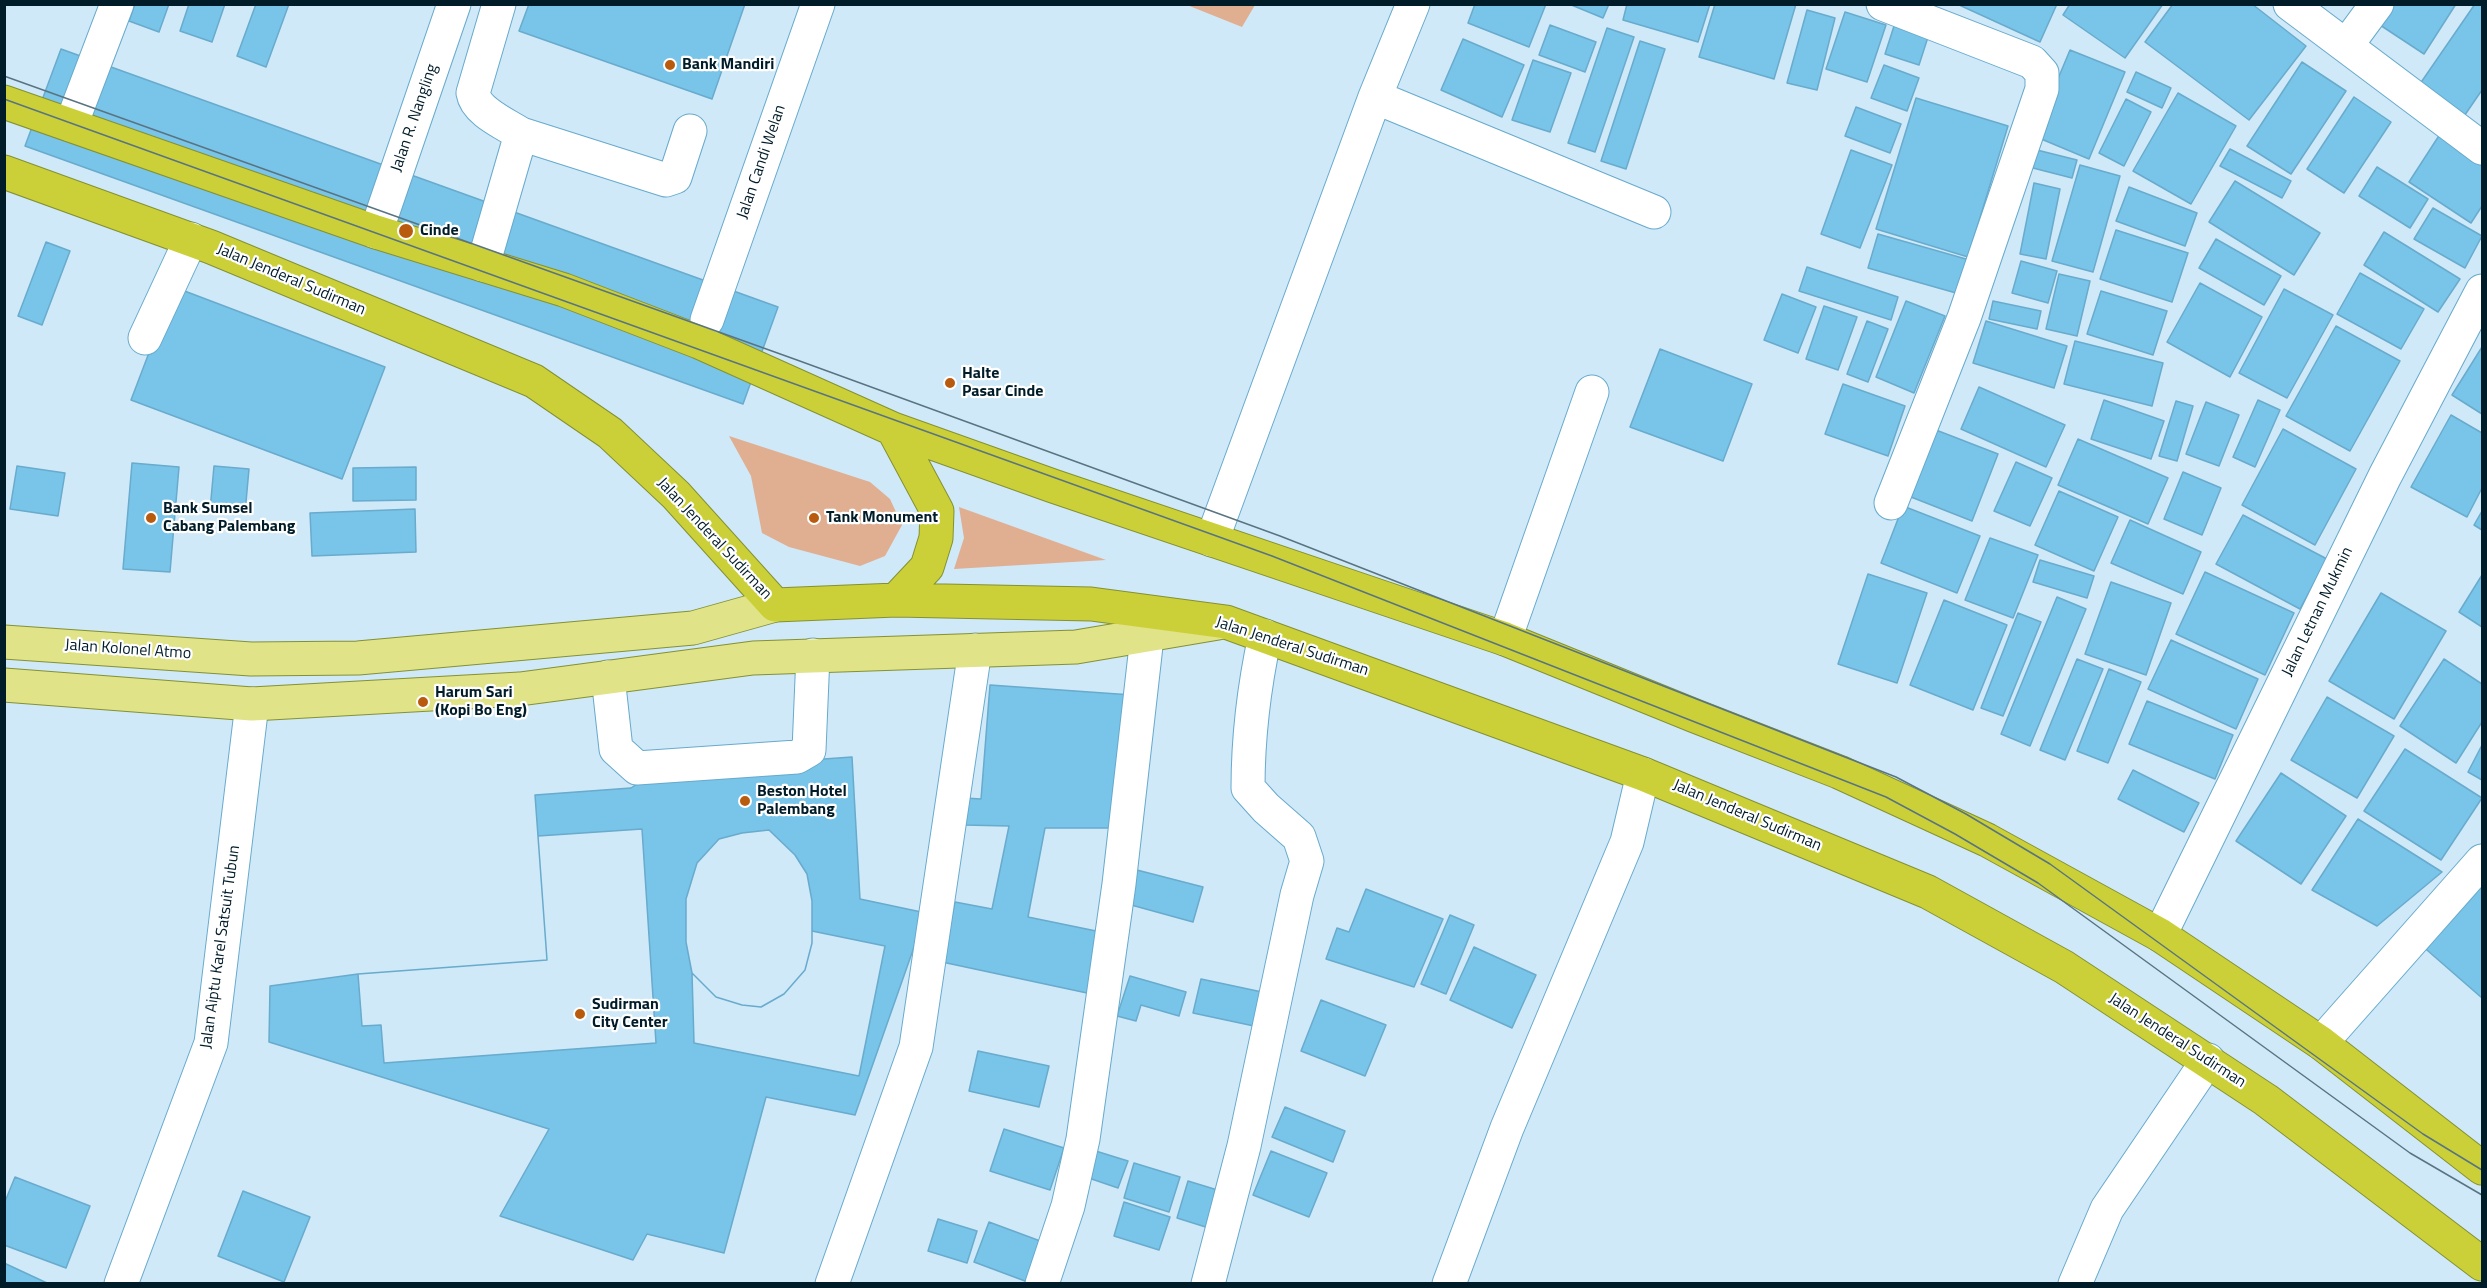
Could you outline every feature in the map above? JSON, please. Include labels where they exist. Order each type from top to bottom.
[{"type":"highway","points":[[4,102],[376,232],[564,290],[699,342],[892,429],[1505,639],[1839,772],[1987,840],[2160,935],[2321,1043],[2482,1168]]},
{"type":"highway","name":"Jalan Jenderal Sudirman","points":[[4,172],[191,239],[534,381],[610,433],[676,495],[775,605],[896,600],[1091,604],[1226,622],[1643,774],[1928,892],[2064,967],[2208,1060],[2266,1100],[2482,1264]]},
{"type":"highway","points":[[892,429],[937,511],[936,538],[927,567],[896,600]]},
{"type":"main road","name":"Jalan Kolonel Atmo","points":[[4,642],[251,659],[358,658],[693,628],[775,605]]},
{"type":"main road","points":[[4,685],[252,704],[520,689],[753,658],[1076,647],[1147,637],[1226,622]]},
{"type":"street","points":[[71,125],[117,4]]},
{"type":"street","name":"Jalan R. Nangling","points":[[376,232],[454,4]]},
{"type":"street","points":[[499,4],[473,93],[479,106],[521,134],[666,180],[675,177],[690,131]]},
{"type":"street","name":"Jalan Candi Welan","points":[[707,320],[818,4]]},
{"type":"street","points":[[1212,540],[1375,97],[1413,4]]},
{"type":"street","points":[[1883,4],[2032,62],[2042,73],[2042,89],[1965,318],[1891,503]]},
{"type":"street","points":[[2290,4],[2482,148]]},
{"type":"street","points":[[2346,46],[2377,4]]},
{"type":"street","points":[[1375,97],[1654,212]]},
{"type":"street","points":[[483,265],[521,134]]},
{"type":"street","points":[[145,338],[191,239]]},
{"type":"street","name":"Jalan Letnan Mukmin","points":[[2160,935],[2385,476],[2482,291]]},
{"type":"street","points":[[1505,639],[1592,392]]},
{"type":"street","points":[[1208,1284],[1244,1146],[1297,895],[1307,861],[1299,837],[1266,808],[1248,788],[1248,739],[1265,636]]},
{"type":"street","points":[[1042,1284],[1068,1206],[1083,1139],[1119,884],[1147,637]]},
{"type":"street","points":[[832,1284],[916,1047],[975,650]]},
{"type":"street","points":[[608,677],[616,749],[636,768],[797,757],[809,750],[813,656]]},
{"type":"street","name":"Jalan Aiptu Karel Satsuit Tubun","points":[[121,1284],[211,1042],[252,704]]},
{"type":"street","points":[[1449,1284],[1507,1128],[1627,842],[1643,774]]},
{"type":"street","points":[[2321,1043],[2482,861]]},
{"type":"street","points":[[2074,1284],[2108,1209],[2208,1060]]},
{"type":"shaded area","points":[[1187,5],[1255,5],[1242,27]]},
{"type":"shaded area","points":[[729,436],[870,482],[890,499],[902,525],[885,556],[860,566],[789,547],[762,533],[751,476]]},
{"type":"shaded area","points":[[959,507],[1106,560],[954,569],[964,538]]},
{"type":"building","points":[[135,4],[169,4],[159,32],[129,21]]},
{"type":"building","points":[[189,4],[225,4],[212,42],[180,31]]},
{"type":"building","points":[[256,4],[289,4],[266,67],[237,56]]},
{"type":"building","name":"Bank Mandiri","points":[[529,4],[745,4],[712,99],[519,31]]},
{"type":"building","points":[[1475,4],[1546,4],[1529,47],[1468,23]]},
{"type":"building","points":[[1569,4],[1609,4],[1603,18]]},
{"type":"building","points":[[1627,4],[1710,4],[1698,42],[1623,20]]},
{"type":"building","points":[[1715,4],[1796,4],[1774,79],[1699,57]]},
{"type":"building","points":[[1957,4],[2057,4],[2040,42]]},
{"type":"building","points":[[2070,4],[2163,4],[2125,58],[2063,15]]},
{"type":"building","points":[[2173,4],[2252,4],[2306,46],[2249,120],[2145,42]]},
{"type":"building","points":[[2393,4],[2456,4],[2424,54],[2380,25]]},
{"type":"building","points":[[2475,4],[2482,4],[2482,90],[2458,125],[2413,94]]},
{"type":"building","points":[[1807,10],[1835,18],[1817,90],[1787,83]]},
{"type":"building","points":[[1845,12],[1886,25],[1867,82],[1826,69]]},
{"type":"building","points":[[1895,23],[1929,34],[1919,65],[1885,54]]},
{"type":"building","points":[[1550,25],[1596,42],[1585,72],[1539,55]]},
{"type":"building","points":[[1607,28],[1634,37],[1595,152],[1568,143]]},
{"type":"building","points":[[1463,39],[1524,65],[1502,117],[1441,90]]},
{"type":"building","points":[[1640,41],[1665,49],[1626,169],[1601,161]]},
{"type":"building","points":[[61,49],[778,307],[743,404],[25,146]]},
{"type":"building","points":[[2070,50],[2125,72],[2089,159],[2034,136]]},
{"type":"building","points":[[1533,60],[1571,73],[1550,132],[1512,120]]},
{"type":"building","points":[[2302,62],[2346,91],[2291,174],[2247,146]]},
{"type":"building","points":[[1884,65],[1919,78],[1907,111],[1871,98]]},
{"type":"building","points":[[2136,72],[2171,88],[2162,108],[2127,92]]},
{"type":"building","points":[[2178,93],[2236,126],[2191,204],[2133,171]]},
{"type":"building","points":[[2354,97],[2391,122],[2344,193],[2307,169]]},
{"type":"building","points":[[1916,98],[2008,126],[1968,257],[1876,229]]},
{"type":"building","points":[[2126,99],[2151,112],[2124,166],[2099,153]]},
{"type":"building","points":[[1856,107],[1901,124],[1890,153],[1845,136]]},
{"type":"building","points":[[2442,131],[2482,157],[2482,206],[2471,223],[2409,182]]},
{"type":"building","points":[[2033,149],[2077,160],[2072,178],[2029,167]]},
{"type":"building","points":[[2230,149],[2291,181],[2282,198],[2220,166]]},
{"type":"building","points":[[1851,150],[1892,165],[1860,248],[1821,234]]},
{"type":"building","points":[[2080,165],[2120,176],[2093,272],[2052,261]]},
{"type":"building","points":[[2377,167],[2428,199],[2410,228],[2359,196]]},
{"type":"building","points":[[2235,181],[2320,233],[2294,275],[2209,222]]},
{"type":"building","points":[[2034,183],[2060,189],[2046,259],[2020,254]]},
{"type":"building","points":[[2129,187],[2197,213],[2185,246],[2116,221]]},
{"type":"building","points":[[2433,208],[2482,236],[2465,268],[2414,239]]},
{"type":"building","points":[[2116,230],[2188,253],[2172,302],[2100,279]]},
{"type":"building","points":[[2384,232],[2460,279],[2438,312],[2364,265]]},
{"type":"building","points":[[1878,234],[1973,261],[1963,295],[1868,268]]},
{"type":"building","points":[[2216,239],[2281,276],[2264,305],[2199,268]]},
{"type":"building","points":[[46,242],[70,251],[42,325],[18,316]]},
{"type":"building","points":[[2021,261],[2057,271],[2048,303],[2012,293]]},
{"type":"building","points":[[1807,267],[1898,297],[1891,320],[1799,291]]},
{"type":"building","points":[[2360,273],[2424,309],[2401,349],[2337,314]]},
{"type":"building","points":[[2059,274],[2090,281],[2077,336],[2046,329]]},
{"type":"building","points":[[2200,283],[2262,317],[2230,377],[2167,342]]},
{"type":"building","points":[[174,287],[385,367],[342,479],[131,400]]},
{"type":"building","points":[[2284,289],[2333,315],[2287,398],[2239,373]]},
{"type":"building","points":[[2101,291],[2167,311],[2153,355],[2087,334]]},
{"type":"building","points":[[1782,294],[1816,307],[1798,353],[1764,340]]},
{"type":"building","points":[[1906,301],[1945,316],[1914,393],[1876,377]]},
{"type":"building","points":[[1993,301],[2041,311],[2037,329],[1989,319]]},
{"type":"building","points":[[1824,306],[1857,317],[1838,370],[1806,359]]},
{"type":"building","points":[[1867,321],[1888,329],[1868,382],[1847,374]]},
{"type":"building","points":[[1986,321],[2067,346],[2054,388],[1973,363]]},
{"type":"building","points":[[2336,326],[2400,361],[2350,451],[2286,416]]},
{"type":"building","points":[[2075,341],[2163,363],[2152,406],[2064,384]]},
{"type":"building","points":[[2482,347],[2482,414],[2452,395]]},
{"type":"building","points":[[1660,349],[1752,384],[1723,461],[1630,427]]},
{"type":"building","points":[[1843,384],[1905,406],[1888,456],[1825,434]]},
{"type":"building","points":[[1979,387],[2065,425],[2046,467],[1961,429]]},
{"type":"building","points":[[2104,400],[2164,421],[2151,459],[2091,439]]},
{"type":"building","points":[[2258,400],[2280,410],[2255,467],[2233,457]]},
{"type":"building","points":[[2176,401],[2193,406],[2177,461],[2159,456]]},
{"type":"building","points":[[2206,402],[2239,415],[2219,466],[2186,454]]},
{"type":"building","points":[[2451,415],[2482,433],[2482,488],[2467,517],[2411,487]]},
{"type":"building","points":[[2283,429],[2356,469],[2315,545],[2242,505]]},
{"type":"building","points":[[1936,430],[1998,454],[1972,521],[1911,497]]},
{"type":"building","points":[[2078,439],[2168,478],[2148,524],[2058,485]]},
{"type":"building","points":[[2016,462],[2052,478],[2030,526],[1994,511]]},
{"type":"building","name":"Bank Sumsel Cabang Palembang","points":[[132,463],[179,467],[170,572],[123,569]]},
{"type":"building","points":[[17,466],[65,473],[58,516],[10,509]]},
{"type":"building","points":[[214,466],[249,469],[245,513],[210,510]]},
{"type":"building","points":[[416,467],[416,500],[353,501],[353,468]]},
{"type":"building","points":[[2183,472],[2221,488],[2202,535],[2164,519]]},
{"type":"building","points":[[2059,491],[2118,517],[2094,571],[2035,545]]},
{"type":"building","points":[[1903,506],[1980,536],[1957,593],[1881,563]]},
{"type":"building","points":[[415,509],[416,552],[312,556],[310,513]]},
{"type":"building","points":[[2482,511],[2482,530],[2474,525]]},
{"type":"building","points":[[2243,515],[2327,559],[2300,609],[2216,564]]},
{"type":"building","points":[[2130,520],[2201,552],[2183,594],[2111,563]]},
{"type":"building","points":[[1990,538],[2038,555],[2013,618],[1965,600]]},
{"type":"building","points":[[2040,560],[2094,576],[2087,598],[2033,582]]},
{"type":"building","points":[[2205,572],[2294,613],[2265,675],[2176,634]]},
{"type":"building","points":[[1868,574],[1927,593],[1897,683],[1838,664]]},
{"type":"building","points":[[2482,575],[2482,627],[2459,612]]},
{"type":"building","points":[[2111,582],[2171,603],[2146,675],[2085,654]]},
{"type":"building","points":[[2381,593],[2446,631],[2394,719],[2329,681]]},
{"type":"building","points":[[2057,597],[2086,609],[2030,746],[2001,734]]},
{"type":"building","points":[[1944,600],[2007,625],[1973,710],[1910,685]]},
{"type":"building","points":[[2018,613],[2041,622],[2003,716],[1981,708]]},
{"type":"building","points":[[2171,640],[2258,679],[2236,729],[2148,689]]},
{"type":"building","points":[[2077,659],[2103,669],[2065,760],[2040,750]]},
{"type":"building","points":[[2444,659],[2482,684],[2482,722],[2456,763],[2400,726]]},
{"type":"building","points":[[2109,669],[2141,682],[2108,763],[2077,751]]},
{"type":"building","points":[[990,685],[1132,695],[1122,828],[1045,828],[1028,917],[1101,932],[1087,993],[942,962],[955,902],[992,909],[1009,826],[964,825],[965,798],[981,799]]},
{"type":"building","points":[[2327,697],[2394,736],[2357,798],[2291,760]]},
{"type":"building","points":[[2147,701],[2233,735],[2215,779],[2129,744]]},
{"type":"building","points":[[2482,745],[2482,780],[2468,772]]},
{"type":"building","points":[[2405,749],[2482,798],[2441,860],[2364,811]]},
{"type":"building","name":"Sudirman City Center","points":[[852,757],[860,899],[926,913],[855,1115],[766,1097],[724,1253],[647,1234],[633,1260],[500,1216],[549,1129],[269,1042],[270,986],[358,974],[547,960],[535,795],[631,788],[656,771]]},
{"type":"building","points":[[2133,770],[2199,803],[2184,832],[2118,799]]},
{"type":"building","points":[[2281,773],[2346,816],[2301,884],[2236,841]]},
{"type":"building","points":[[2358,819],[2442,872],[2377,926],[2312,890]]},
{"type":"building","points":[[642,829],[656,1043],[384,1063],[381,1025],[362,1026],[358,974],[547,960],[538,836]]},
{"type":"building","points":[[769,830],[795,855],[807,874],[812,901],[812,943],[805,970],[784,994],[761,1007],[742,1005],[716,997],[692,973],[686,942],[686,899],[697,863],[719,839],[742,833]]},
{"type":"building","points":[[1133,869],[1203,887],[1193,922],[1124,903]]},
{"type":"building","points":[[2482,872],[2482,998],[2420,944]]},
{"type":"building","points":[[1366,889],[1443,919],[1414,987],[1326,959],[1337,928],[1349,932]]},
{"type":"building","points":[[1450,915],[1474,925],[1446,994],[1421,984]]},
{"type":"building","points":[[812,931],[885,946],[859,1076],[694,1043],[692,973],[716,997],[742,1005],[761,1007],[784,994],[805,970],[812,943]]},
{"type":"building","points":[[1474,947],[1536,975],[1512,1028],[1450,1000]]},
{"type":"building","points":[[1130,976],[1186,992],[1179,1016],[1141,1005],[1136,1021],[1117,1016]]},
{"type":"building","points":[[1201,979],[1262,992],[1254,1026],[1193,1013]]},
{"type":"building","points":[[1321,1000],[1386,1025],[1365,1076],[1301,1051]]},
{"type":"building","points":[[978,1051],[1049,1066],[1039,1107],[969,1091]]},
{"type":"building","points":[[1285,1107],[1345,1131],[1333,1162],[1272,1137]]},
{"type":"building","points":[[1004,1129],[1064,1148],[1050,1190],[990,1171]]},
{"type":"building","points":[[1086,1148],[1128,1161],[1118,1188],[1077,1174]]},
{"type":"building","points":[[1271,1151],[1327,1173],[1309,1217],[1253,1195]]},
{"type":"building","points":[[1134,1163],[1180,1177],[1169,1212],[1124,1198]]},
{"type":"building","points":[[15,1177],[90,1206],[66,1268],[4,1245],[4,1204]]},
{"type":"building","points":[[1188,1181],[1224,1192],[1212,1229],[1177,1218]]},
{"type":"building","points":[[243,1191],[310,1217],[284,1282],[218,1256]]},
{"type":"building","points":[[1124,1202],[1170,1217],[1159,1250],[1114,1236]]},
{"type":"building","points":[[938,1219],[977,1231],[967,1263],[928,1251]]},
{"type":"building","points":[[989,1222],[1051,1245],[1033,1284],[974,1262]]},
{"type":"building","points":[[4,1263],[47,1283],[47,1284],[4,1284]]},
{"type":"tram line","points":[[4,76],[1280,536],[1896,777],[1966,814],[2050,864],[2423,1134],[2482,1170]]},
{"type":"tram line","points":[[4,99],[1272,556],[1886,797],[2038,883],[2410,1153],[2482,1195]]},
{"type":"place","name":"Bank Mandiri","points":[[670,65]]},
{"type":"place","name":"Cinde","points":[[406,231]]},
{"type":"place","name":"Halte Pasar Cinde","points":[[950,383]]},
{"type":"place","name":"Bank Sumsel Cabang Palembang","points":[[151,518]]},
{"type":"place","name":"Tank Monument","points":[[814,518]]},
{"type":"place","name":"Harum Sari (Kopi Bo Eng)","points":[[423,702]]},
{"type":"place","name":"Beston Hotel Palembang","points":[[745,801]]},
{"type":"place","name":"Sudirman City Center","points":[[580,1014]]}]
